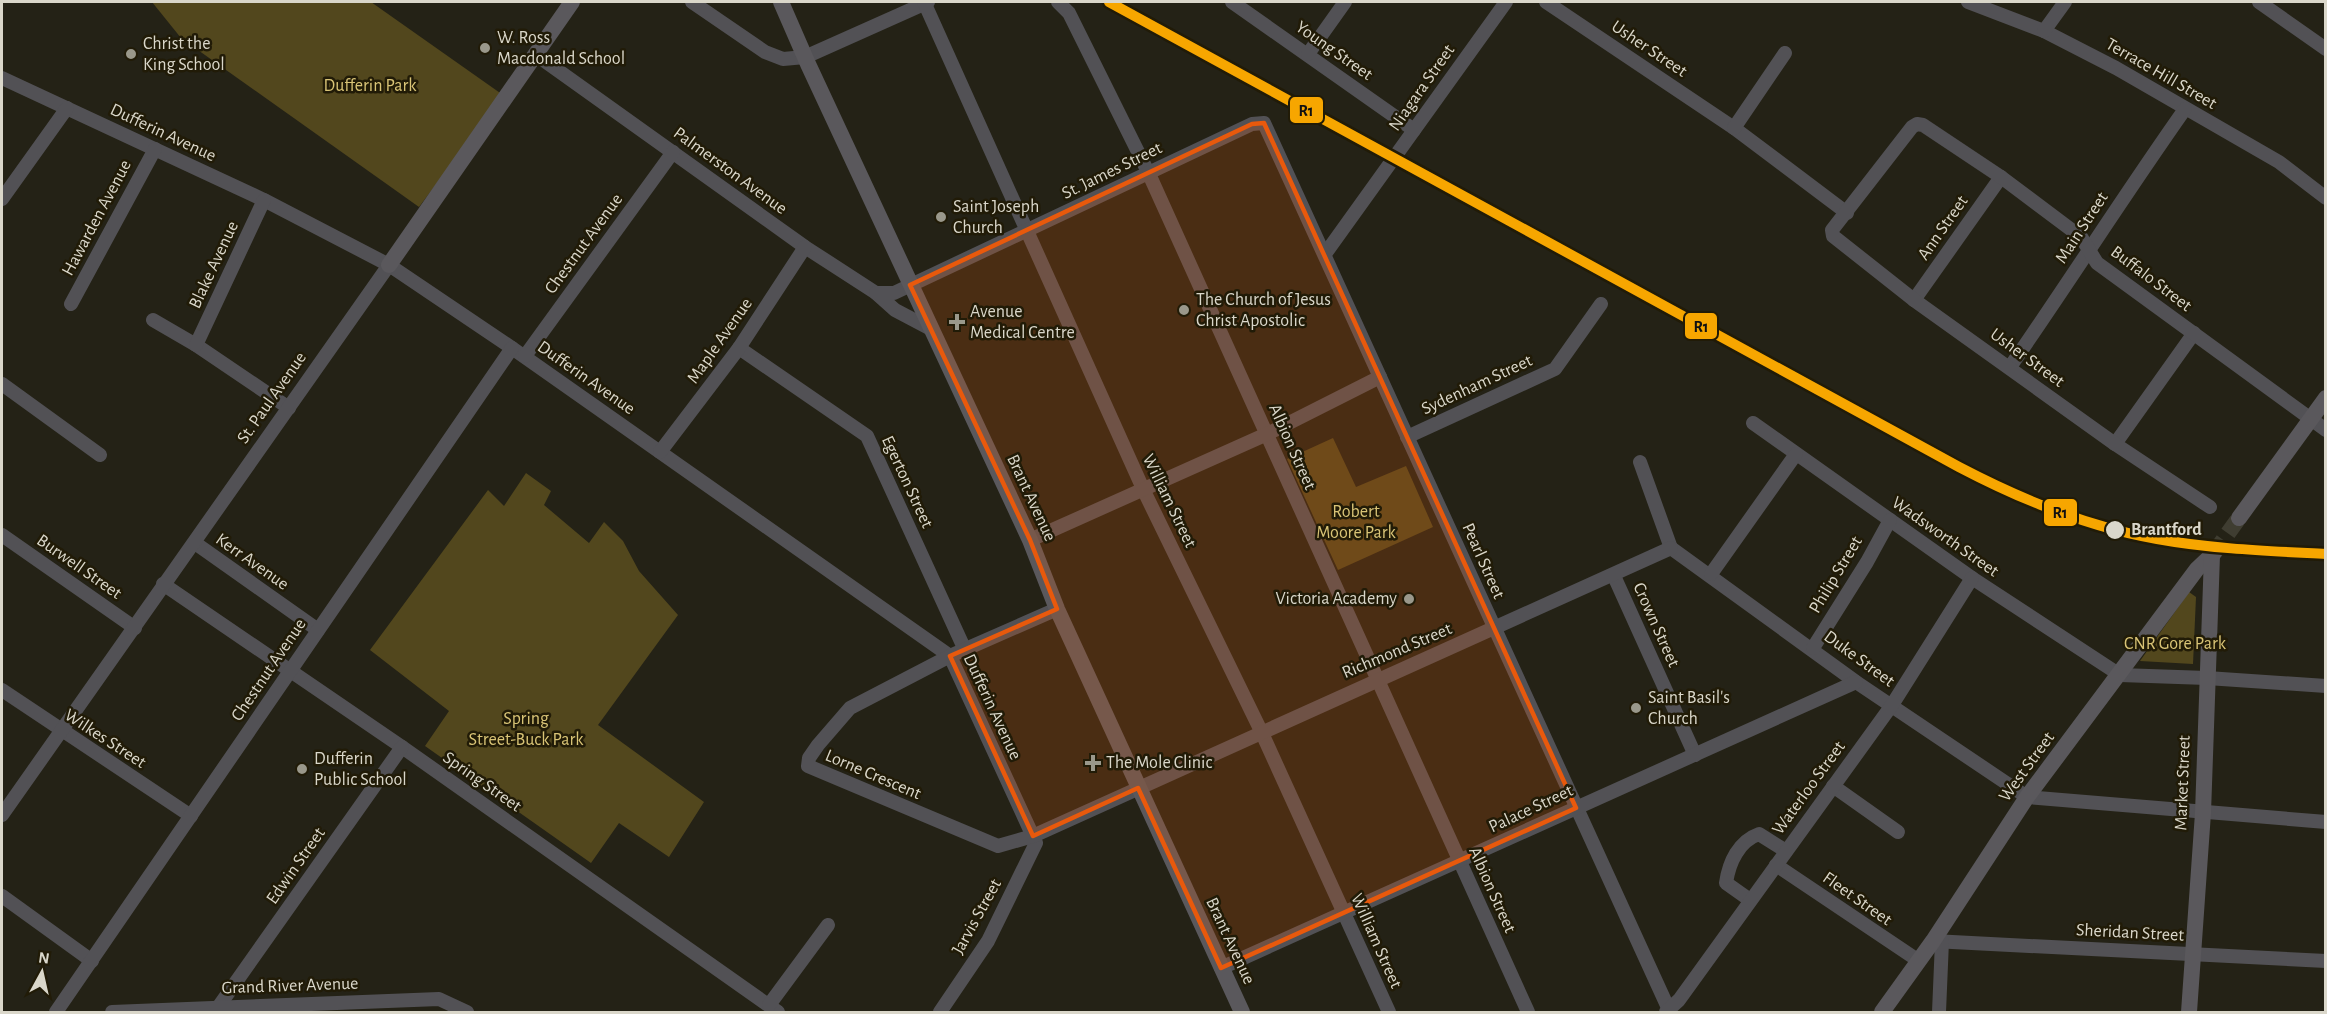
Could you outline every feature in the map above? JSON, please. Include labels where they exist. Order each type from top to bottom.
[{"type":"main road","name":"St. Paul Avenue","points":[[389,265],[572,2]]},
{"type":"main road","name":"Brant Avenue","points":[[781,2],[1030,540],[1057,609],[1242,1012]]},
{"type":"main road","points":[[2238,518],[2325,398]]},
{"type":"main road","name":"West Street","points":[[1882,1012],[1919,961],[1937,941],[2027,797],[2197,569],[2213,554]]},
{"type":"main road","name":"Market Street","points":[[2189,1012],[2203,813],[2213,554]]},
{"type":"street","points":[[692,2],[765,52],[783,59],[805,57],[926,2]]},
{"type":"street","name":"William Street","points":[[926,2],[1026,232],[1144,491],[1261,731],[1389,1012]]},
{"type":"street","name":"Young Street","points":[[1232,2],[1414,130]]},
{"type":"street","points":[[1308,54],[1345,2]]},
{"type":"street","name":"Niagara Street","points":[[1324,254],[1506,2]]},
{"type":"street","name":"Usher Street","points":[[1546,2],[1734,128],[1847,213],[1832,230],[1836,240],[1914,300],[2115,444],[2210,507]]},
{"type":"street","name":"Terrace Hill Street","points":[[1968,2],[2044,31],[2116,68],[2279,162],[2325,198]]},
{"type":"street","points":[[2044,31],[2065,2]]},
{"type":"street","points":[[2259,2],[2325,49]]},
{"type":"street","name":"Albion Street","points":[[1064,4],[1149,174],[1375,680],[1528,1012]]},
{"type":"street","points":[[1734,128],[1785,53]]},
{"type":"street","name":"Palmerston Avenue","points":[[535,54],[805,248],[876,293],[895,310],[931,329]]},
{"type":"street","name":"Dufferin Avenue","points":[[2,78],[264,200],[389,265],[525,356],[950,656],[1033,836]]},
{"type":"street","points":[[2,199],[67,108]]},
{"type":"street","name":"Main Street","points":[[2010,367],[2089,251],[2097,234],[2185,109]]},
{"type":"street","name":"St. James Street","points":[[910,285],[1252,124],[1264,123]]},
{"type":"street","name":"Pearl Street","points":[[1264,123],[1669,1012]]},
{"type":"street","name":"Buffalo Street","points":[[1847,213],[1917,124],[1923,125],[2001,177],[2081,237],[2097,263],[2325,430]]},
{"type":"street","name":"Hawarden Avenue","points":[[71,304],[155,149]]},
{"type":"street","name":"Chestnut Avenue","points":[[525,356],[673,152]]},
{"type":"street","name":"Ann Street","points":[[1914,300],[2001,177]]},
{"type":"street","name":"Blake Avenue","points":[[196,345],[264,200]]},
{"type":"street","name":"Maple Avenue","points":[[660,452],[739,348],[805,248]]},
{"type":"street","name":"St. Paul Avenue","points":[[2,815],[389,265]]},
{"type":"street","points":[[876,293],[894,293],[910,285]]},
{"type":"street","name":"Sydenham Street","points":[[1407,437],[1555,369],[1601,304]]},
{"type":"street","points":[[153,320],[196,345],[289,408]]},
{"type":"street","points":[[2115,444],[2194,333]]},
{"type":"street","name":"Chestnut Avenue","points":[[56,1012],[512,348]]},
{"type":"street","name":"Egerton Street","points":[[739,348],[867,436],[965,650]]},
{"type":"street","points":[[1030,540],[1144,491],[1267,434],[1380,377]]},
{"type":"street","points":[[2,384],[100,454]]},
{"type":"street","name":"Wadsworth Street","points":[[1753,423],[1972,578],[2120,675]]},
{"type":"street","points":[[1710,574],[1796,454]]},
{"type":"street","points":[[1640,462],[1671,548]]},
{"type":"street","name":"Philip Street","points":[[1813,648],[1890,520]]},
{"type":"street","name":"Burwell Street","points":[[2,535],[135,628]]},
{"type":"street","name":"Kerr Avenue","points":[[195,543],[318,630]]},
{"type":"street","name":"Richmond Street","points":[[1138,788],[1375,680],[1614,576],[1671,548]]},
{"type":"street","name":"Duke Street","points":[[1671,548],[1813,648],[1856,682],[2027,797]]},
{"type":"street","name":"Crown Street","points":[[1614,576],[1695,755]]},
{"type":"street","name":"Waterloo Street","points":[[1669,1012],[1892,705],[1972,578]]},
{"type":"street","name":"Spring Street","points":[[163,584],[402,747],[774,1009]]},
{"type":"street","name":"Lorne Crescent","points":[[1057,609],[950,656],[850,708],[818,745],[809,758],[808,766],[998,846],[1033,836],[1138,788]]},
{"type":"street","points":[[2120,675],[2325,686]]},
{"type":"street","name":"Palace Street","points":[[1221,968],[1856,682]]},
{"type":"street","name":"Wilkes Street","points":[[2,690],[60,731],[191,816]]},
{"type":"street","name":"Edwin Street","points":[[219,1006],[402,747]]},
{"type":"street","points":[[1833,786],[1898,832]]},
{"type":"street","points":[[2027,797],[2325,822]]},
{"type":"street","points":[[1750,900],[1726,883],[1728,866],[1748,838],[1760,834],[1786,851]]},
{"type":"street","name":"Jarvis Street","points":[[940,1012],[988,941],[1036,843],[1033,836]]},
{"type":"street","name":"Fleet Street","points":[[1776,865],[1919,961]]},
{"type":"street","points":[[2,896],[92,961]]},
{"type":"street","points":[[774,1009],[828,925]]},
{"type":"street","points":[[1937,941],[1939,1012]]},
{"type":"street","name":"Sheridan Street","points":[[1937,941],[2325,960]]},
{"type":"street","name":"Grand River Avenue","points":[[112,1012],[219,1006],[264,1009],[439,999],[467,1012]]},
{"type":"highlighted area","points":[[1264,123],[1576,808],[1221,968],[1138,788],[1033,836],[950,656],[1057,609],[1030,540],[910,285],[1252,124]]},
{"type":"green space","name":"Dufferin Park","points":[[152,2],[371,2],[503,95],[419,207],[181,38]]},
{"type":"green space","name":"Robert Moore Park","points":[[1333,438],[1356,487],[1406,466],[1433,527],[1338,570],[1287,459]]},
{"type":"green space","name":"Spring Street-Buck Park","points":[[526,473],[551,491],[544,505],[589,543],[604,522],[623,541],[639,571],[678,615],[598,725],[704,802],[669,857],[619,823],[591,863],[425,746],[449,711],[370,650],[488,490],[504,506]]},
{"type":"green space","name":"CNR Gore Park","points":[[2189,592],[2196,597],[2193,664],[2140,661]]},
{"type":"tunnel","points":[[2214,553],[2239,518]]},
{"type":"transit line","name":"R1","points":[[1109,2],[1959,467],[2031,501],[2080,520],[2157,539],[2262,551],[2326,554]]},
{"type":"place","name":"W. Ross Macdonald School","points":[[485,48]]},
{"type":"place","name":"Christ the King School","points":[[131,54]]},
{"type":"place","name":"Saint Joseph Church","points":[[941,217]]},
{"type":"place","name":"The Church of Jesus Christ Apostolic","points":[[1184,310]]},
{"type":"place","name":"Avenue Medical Centre","points":[[957,322]]},
{"type":"place","name":"Brantford","points":[[2115,530]]},
{"type":"place","name":"Victoria Academy","points":[[1409,599]]},
{"type":"place","name":"Saint Basil's Church","points":[[1636,708]]},
{"type":"place","name":"The Mole Clinic","points":[[1093,763]]},
{"type":"place","name":"Dufferin Public School","points":[[302,769]]}]
